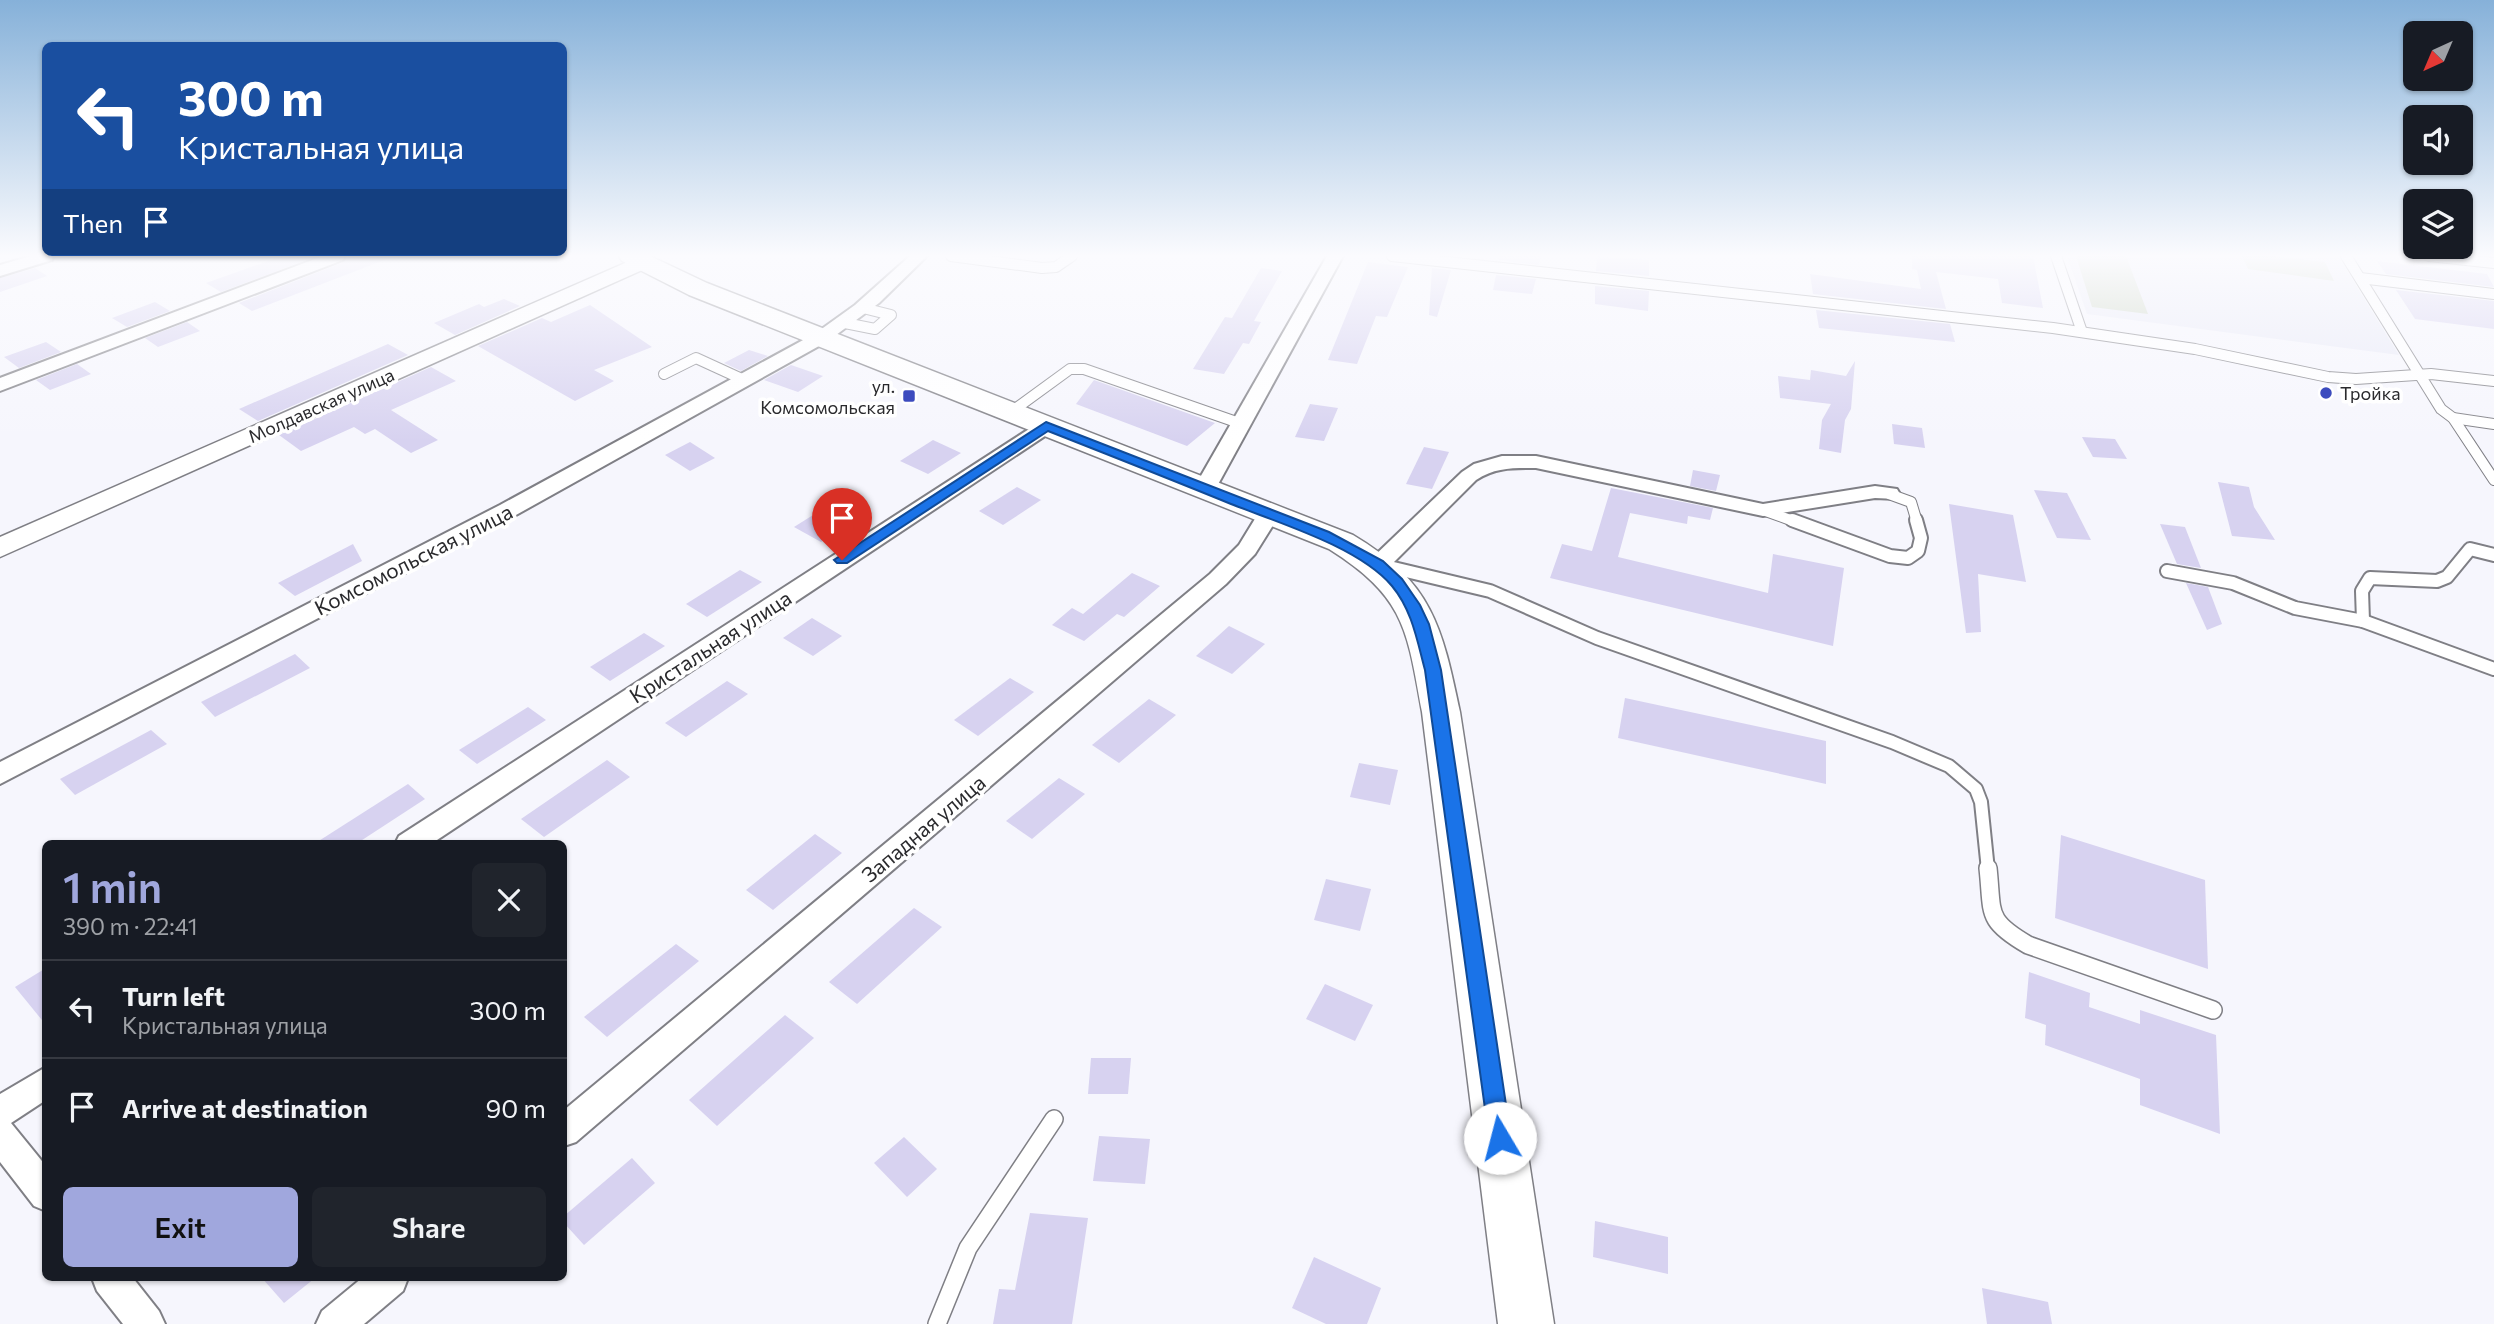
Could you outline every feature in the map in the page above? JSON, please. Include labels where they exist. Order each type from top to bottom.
[{"type":"main road","points":[[793,318],[833,330],[1011,412],[1341,542],[1378,565],[1397,583],[1421,624],[1437,691],[1526,1324]]},
{"type":"street","points":[[0,385],[176,318]]},
{"type":"street","name":"Молдавская улица","points":[[0,548],[511,318]]},
{"type":"street","name":"Комсомольская улица","points":[[0,774],[508,510],[833,330],[850,318]]},
{"type":"street","points":[[1205,488],[1301,318]]},
{"type":"street","name":"Кристальная улица","points":[[416,840],[1046,426]]},
{"type":"street","points":[[1378,565],[1469,477],[1481,468],[1502,462],[1519,461],[1560,466],[1763,510],[1875,492],[1889,494]]},
{"type":"street","name":"Западная улица","points":[[567,1128],[1218,579],[1247,549],[1269,514]]},
{"type":"street","points":[[0,1112],[42,1085]]},
{"type":"street","points":[[0,1135],[42,1189]]},
{"type":"street","points":[[112,1281],[146,1324]]},
{"type":"street","points":[[335,1324],[386,1281]]},
{"type":"lane","points":[[833,330],[875,329],[888,318]]},
{"type":"lane","points":[[1953,318],[2082,332],[2195,349],[2328,377],[2356,379],[2418,374],[2494,381]]},
{"type":"lane","points":[[2077,318],[2082,332]]},
{"type":"lane","points":[[2386,318],[2441,410],[2453,418],[2494,480]]},
{"type":"lane","points":[[664,374],[696,358],[744,380]]},
{"type":"lane","points":[[1011,412],[1070,369],[1084,369],[1242,424]]},
{"type":"lane","points":[[2453,418],[2494,424]]},
{"type":"lane","points":[[1763,510],[1890,556],[1908,558],[1918,551],[1921,538],[1911,502],[1889,494]]},
{"type":"lane","points":[[2363,621],[2362,591],[2370,578],[2437,581],[2447,577],[2470,549],[2494,555]]},
{"type":"lane","points":[[1378,565],[1490,590],[1597,638],[1892,742],[1950,766],[1965,777],[1981,802],[1993,918],[2006,932],[2028,945],[2213,1010]]},
{"type":"lane","points":[[2167,572],[2233,583],[2295,608],[2363,621],[2494,669]]},
{"type":"lane","points":[[937,1324],[968,1248],[1054,1119]]},
{"type":"shaded area","points":[[2116,318],[2376,318],[2399,355]]},
{"type":"building","points":[[113,318],[152,318],[127,327]]},
{"type":"building","points":[[446,318],[494,318],[455,335],[434,323]]},
{"type":"building","points":[[542,318],[551,322],[561,318],[609,318],[652,347],[594,370],[614,381],[575,401],[478,346]]},
{"type":"building","points":[[1225,318],[1256,318],[1254,321],[1261,322],[1249,344],[1243,343],[1224,374],[1193,369]]},
{"type":"building","points":[[1345,318],[1375,318],[1357,364],[1328,360]]},
{"type":"building","points":[[1817,318],[1891,318],[1950,324],[1955,342],[1819,328]]},
{"type":"building","points":[[2494,318],[2494,329],[2415,319]]},
{"type":"building","points":[[187,322],[200,331],[158,347],[145,338]]},
{"type":"building","points":[[46,342],[61,352],[19,368],[4,357]]},
{"type":"building","points":[[388,344],[408,355],[258,421],[239,409]]},
{"type":"building","points":[[749,350],[768,356],[741,371],[724,363]]},
{"type":"building","points":[[1855,361],[1851,409],[1845,420],[1841,453],[1819,449],[1822,420],[1831,404],[1780,398],[1778,376],[1810,380],[1811,370],[1846,376]]},
{"type":"building","points":[[77,364],[91,374],[50,390],[36,380]]},
{"type":"building","points":[[791,365],[823,376],[798,392],[764,380]]},
{"type":"building","points":[[431,367],[456,381],[391,410],[438,440],[411,453],[375,429],[365,434],[354,427],[301,451],[279,435]]},
{"type":"building","points":[[1094,380],[1215,423],[1187,446],[1076,404]]},
{"type":"building","points":[[1310,404],[1338,408],[1324,441],[1295,437]]},
{"type":"building","points":[[1892,424],[1922,428],[1925,448],[1894,444]]},
{"type":"building","points":[[2082,437],[2115,439],[2127,459],[2093,457]]},
{"type":"building","points":[[933,440],[961,453],[928,474],[900,461]]},
{"type":"building","points":[[690,442],[715,458],[690,471],[665,455]]},
{"type":"building","points":[[1424,447],[1449,452],[1432,489],[1406,484]]},
{"type":"building","points":[[1693,470],[1720,475],[1716,491],[1690,486]]},
{"type":"building","points":[[2218,482],[2249,487],[2254,507],[2275,540],[2232,536]]},
{"type":"building","points":[[1017,487],[1041,500],[1003,525],[979,511]]},
{"type":"building","points":[[1611,488],[1713,508],[1710,520],[1688,516],[1687,524],[1630,513],[1618,557],[1768,593],[1773,554],[1844,568],[1833,646],[1550,578],[1562,544],[1592,551]]},
{"type":"building","points":[[2034,490],[2067,493],[2091,540],[2057,538]]},
{"type":"building","points":[[837,500],[864,514],[821,542],[794,527]]},
{"type":"building","points":[[1949,504],[2013,515],[2026,582],[1978,574],[1981,632],[1966,633]]},
{"type":"building","points":[[2160,524],[2185,527],[2201,568],[2177,564]]},
{"type":"building","points":[[353,544],[362,561],[295,596],[278,583]]},
{"type":"building","points":[[740,570],[762,582],[707,617],[686,604]]},
{"type":"building","points":[[1132,573],[1160,586],[1124,617],[1117,614],[1084,641],[1052,625],[1072,608],[1083,614]]},
{"type":"building","points":[[2186,583],[2208,587],[2222,624],[2207,630]]},
{"type":"building","points":[[812,618],[842,636],[813,656],[783,638]]},
{"type":"building","points":[[1229,626],[1265,644],[1232,674],[1196,656]]},
{"type":"building","points":[[644,633],[665,646],[610,681],[590,667]]},
{"type":"building","points":[[295,654],[310,668],[215,717],[201,702]]},
{"type":"building","points":[[1010,678],[1034,692],[978,736],[954,720]]},
{"type":"building","points":[[727,681],[748,694],[686,737],[665,723]]},
{"type":"building","points":[[1625,698],[1826,741],[1826,784],[1618,738]]},
{"type":"building","points":[[1149,699],[1176,715],[1119,763],[1092,745]]},
{"type":"building","points":[[528,707],[546,720],[477,764],[459,750]]},
{"type":"building","points":[[151,730],[167,744],[75,795],[60,779]]},
{"type":"building","points":[[607,760],[630,777],[544,837],[521,819]]},
{"type":"building","points":[[1359,763],[1398,770],[1390,805],[1350,797]]},
{"type":"building","points":[[1059,778],[1085,794],[1032,839],[1006,821]]},
{"type":"building","points":[[408,784],[425,799],[362,840],[320,840]]},
{"type":"building","points":[[815,834],[842,853],[773,910],[746,890]]},
{"type":"building","points":[[2061,835],[2205,880],[2208,969],[2055,918]]},
{"type":"building","points":[[1326,879],[1371,889],[1360,931],[1314,920]]},
{"type":"building","points":[[914,908],[942,927],[857,1004],[829,982]]},
{"type":"building","points":[[676,944],[699,961],[607,1037],[584,1017]]},
{"type":"building","points":[[42,970],[42,1020],[15,987]]},
{"type":"building","points":[[2029,972],[2090,993],[2089,1007],[2140,1024],[2140,1010],[2216,1035],[2220,1134],[2140,1105],[2140,1079],[2045,1045],[2046,1025],[2025,1018]]},
{"type":"building","points":[[1325,984],[1373,1005],[1355,1041],[1306,1019]]},
{"type":"building","points":[[785,1015],[814,1038],[717,1126],[689,1100]]},
{"type":"building","points":[[1091,1058],[1131,1058],[1128,1094],[1088,1094]]},
{"type":"building","points":[[1099,1136],[1150,1139],[1145,1184],[1093,1181]]},
{"type":"building","points":[[904,1137],[937,1169],[907,1197],[874,1163]]},
{"type":"building","points":[[632,1158],[655,1183],[584,1245],[567,1226],[567,1213]]},
{"type":"building","points":[[1030,1213],[1088,1218],[1072,1324],[993,1324],[999,1289],[1015,1290]]},
{"type":"building","points":[[1595,1221],[1668,1237],[1668,1274],[1593,1257]]},
{"type":"building","points":[[1314,1257],[1381,1288],[1367,1324],[1326,1324],[1292,1308]]},
{"type":"building","points":[[265,1281],[311,1281],[284,1303]]},
{"type":"building","points":[[1982,1288],[2048,1302],[2052,1324],[1987,1324]]},
{"type":"place","name":"Тройка","points":[[2326,393]]},
{"type":"place","name":"ул. Комсомольская","points":[[909,396]]},
{"type":"route","points":[[842,560],[1046,426],[1341,542],[1378,565],[1397,583],[1412,605],[1421,624],[1433,670],[1500,1138]]}]
